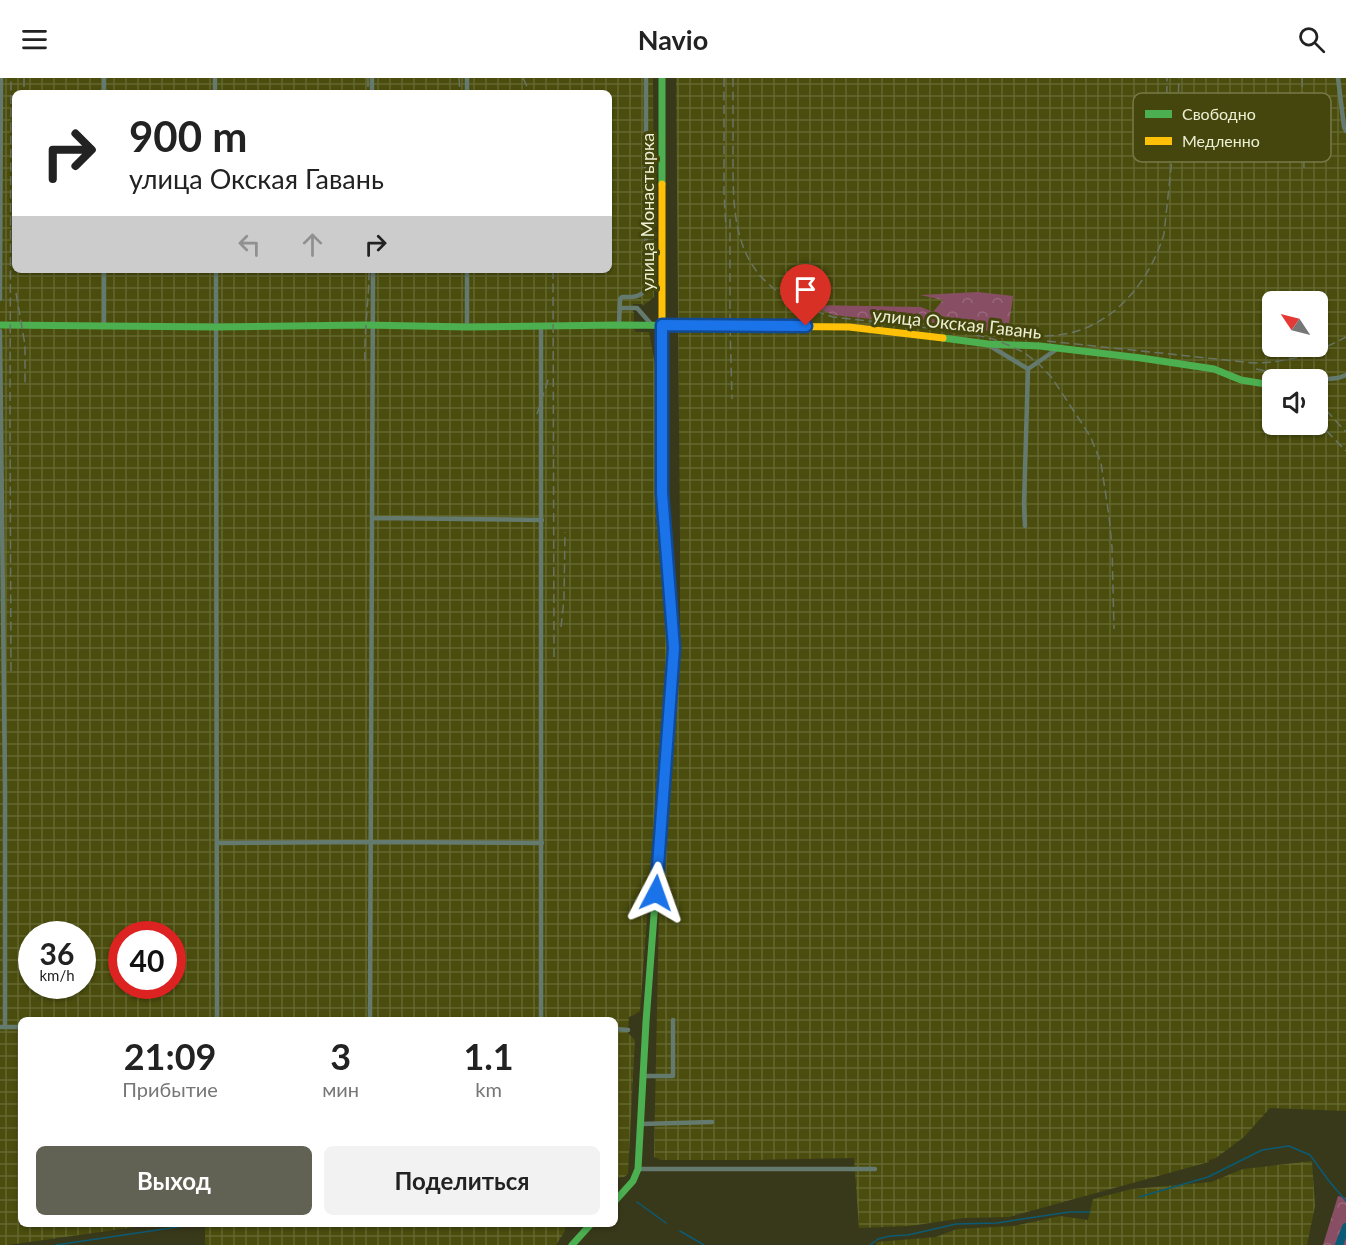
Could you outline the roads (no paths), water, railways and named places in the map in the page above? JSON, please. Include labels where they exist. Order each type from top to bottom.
[{"type":"street","points":[[0,78],[0,299]]},
{"type":"street","points":[[619,325],[620,299],[636,297],[643,294],[646,289],[646,78]]},
{"type":"street","name":"улица Монастырка","points":[[618,1198],[633,1181],[638,1169],[646,1022],[674,648],[662,493],[662,78]]},
{"type":"street","points":[[1338,78],[1346,131]]},
{"type":"street","points":[[104,273],[104,326]]},
{"type":"street","points":[[216,273],[218,1017]]},
{"type":"street","points":[[370,1017],[373,273]]},
{"type":"street","points":[[467,273],[467,327]]},
{"type":"street","points":[[620,308],[637,308],[652,325]]},
{"type":"street","name":"улица Окская Гавань","points":[[0,325],[849,327],[972,340],[988,344],[1029,345],[1141,358],[1214,369],[1241,380],[1262,384]]},
{"type":"street","points":[[541,326],[541,1017]]},
{"type":"street","points":[[0,331],[5,787],[3,1027],[18,1028]]},
{"type":"street","points":[[988,344],[1028,369]]},
{"type":"street","points":[[1028,369],[1057,349]]},
{"type":"street","points":[[1026,526],[1024,504],[1028,369]]},
{"type":"street","points":[[1328,379],[1346,375]]},
{"type":"street","points":[[373,518],[542,520]]},
{"type":"street","points":[[217,843],[542,843]]},
{"type":"street","points":[[643,1076],[673,1076],[673,1020]]},
{"type":"street","points":[[618,1029],[628,1030]]},
{"type":"street","points":[[641,1124],[712,1122]]},
{"type":"street","points":[[638,1169],[875,1169]]},
{"type":"street","points":[[572,1245],[588,1227]]},
{"type":"waterway","points":[[1139,1197],[1208,1177],[1262,1150],[1289,1146],[1310,1155],[1346,1201]]},
{"type":"waterway","points":[[637,1202],[666,1223]]},
{"type":"waterway","points":[[870,1245],[878,1239],[890,1236],[908,1235],[956,1224],[997,1223],[1069,1212],[1090,1212]]},
{"type":"waterway","points":[[56,1245],[178,1227]]},
{"type":"waterway","points":[[1339,1245],[1346,1227]]},
{"type":"waterway","points":[[680,1231],[704,1245]]},
{"type":"railway","points":[[11,78],[11,671]]},
{"type":"railway","points":[[24,78],[24,90]]},
{"type":"railway","points":[[368,78],[368,90]]},
{"type":"railway","points":[[459,78],[460,90]]},
{"type":"railway","points":[[523,78],[529,90]]},
{"type":"railway","points":[[724,78],[726,228]]},
{"type":"railway","points":[[733,78],[733,191],[738,227],[749,260],[772,287],[801,305],[833,317],[964,332],[993,339],[1023,352],[1038,363],[1052,378],[1091,438],[1101,463],[1112,547],[1114,629]]},
{"type":"railway","points":[[1167,78],[1167,93]]},
{"type":"railway","points":[[1178,93],[1179,78]]},
{"type":"railway","points":[[1302,78],[1302,93]]},
{"type":"railway","points":[[991,335],[1043,336],[1074,332],[1091,326],[1119,307],[1151,266],[1164,234],[1172,162]]},
{"type":"railway","points":[[1304,162],[1304,169]]},
{"type":"railway","points":[[730,219],[732,399]]},
{"type":"railway","points":[[365,361],[369,273]]},
{"type":"railway","points":[[553,273],[554,659]]},
{"type":"railway","points":[[16,293],[25,345],[25,383]]},
{"type":"railway","points":[[1047,341],[1254,363],[1302,356],[1346,337]]},
{"type":"railway","points":[[1256,369],[1262,370]]},
{"type":"railway","points":[[537,414],[549,377]]},
{"type":"railway","points":[[1328,412],[1346,432]]},
{"type":"railway","points":[[1328,432],[1346,451]]},
{"type":"railway","points":[[561,627],[564,599],[565,532]]}]
